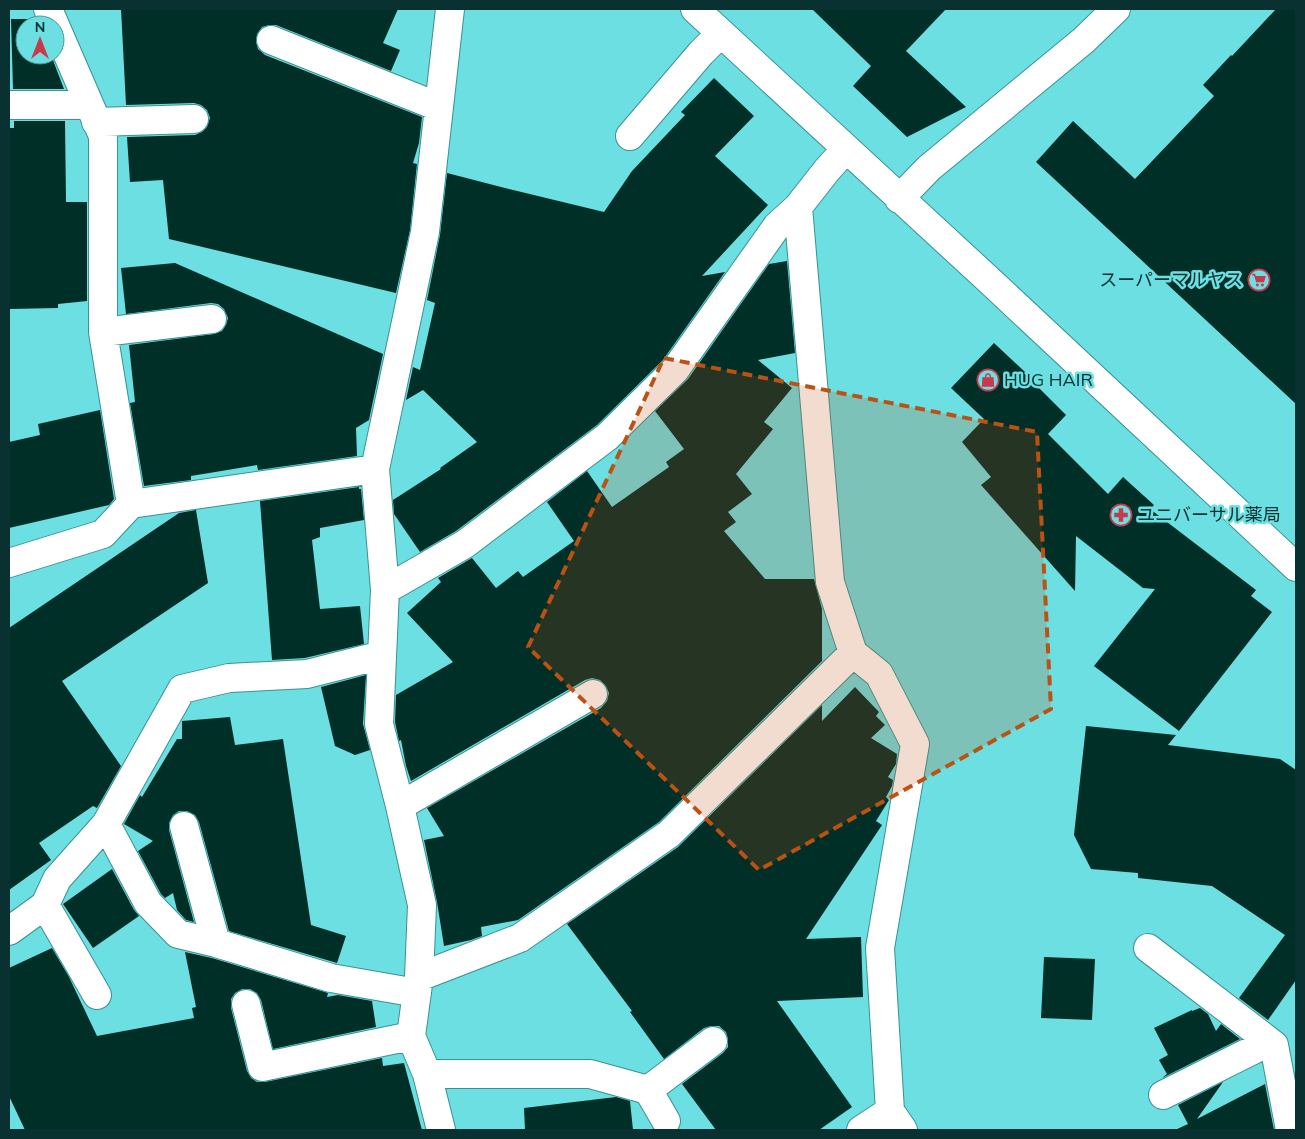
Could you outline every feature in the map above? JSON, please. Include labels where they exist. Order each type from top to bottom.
[{"type":"street","points":[[48,9],[103,136],[103,332],[131,504]]},
{"type":"street","points":[[441,1130],[427,1074],[411,1036],[418,985],[422,905],[379,724],[385,590],[375,469],[425,232],[450,9]]},
{"type":"street","points":[[695,9],[1296,567]]},
{"type":"street","points":[[900,199],[929,168],[1084,40],[1116,9]]},
{"type":"street","points":[[630,136],[701,53],[721,33]]},
{"type":"street","points":[[271,40],[439,107]]},
{"type":"street","points":[[9,104],[93,113],[194,119]]},
{"type":"street","points":[[385,590],[465,544],[607,437],[675,370],[777,226],[798,207],[846,149]]},
{"type":"street","points":[[798,207],[830,582],[853,654],[879,674],[916,744],[880,948],[897,1121],[861,1130]]},
{"type":"street","points":[[103,332],[212,319]]},
{"type":"street","points":[[9,563],[103,534],[131,504],[375,469]]},
{"type":"street","points":[[106,824],[148,903],[178,934],[331,978],[418,985],[520,938],[669,834],[853,654]]},
{"type":"street","points":[[10,928],[45,905],[57,879],[106,824],[182,690],[229,678],[307,674],[382,655]]},
{"type":"street","points":[[400,806],[593,694]]},
{"type":"street","points":[[184,826],[216,944]]},
{"type":"street","points":[[45,905],[97,995]]},
{"type":"street","points":[[1148,948],[1274,1045],[1290,1130]]},
{"type":"street","points":[[246,1004],[262,1067],[411,1036]]},
{"type":"street","points":[[648,1090],[713,1041]]},
{"type":"street","points":[[1163,1095],[1269,1042]]},
{"type":"street","points":[[427,1074],[590,1074],[648,1090],[666,1121]]},
{"type":"highlighted area","points":[[664,358],[1037,432],[1051,709],[759,870],[528,647]]},
{"type":"building","points":[[121,9],[398,9],[383,43],[400,50],[391,71],[276,25],[262,27],[257,34],[256,42],[258,49],[265,55],[422,117],[419,143],[413,163],[417,164],[410,230],[396,293],[169,239],[163,180],[130,182],[127,137],[195,135],[207,127],[210,118],[207,110],[201,105],[194,103],[126,105]]},
{"type":"building","points":[[812,9],[946,9],[906,51],[966,107],[907,137],[853,86],[871,66]]},
{"type":"building","points":[[1276,9],[1296,9],[1296,404],[1036,162],[1073,121],[1135,179],[1214,96],[1203,85]]},
{"type":"building","points":[[11,19],[15,19],[15,65],[55,65],[64,89],[13,89]]},
{"type":"building","points":[[714,78],[754,116],[715,156],[768,205],[702,276],[725,272],[663,360],[597,425],[456,531],[420,552],[394,514],[393,500],[441,469],[477,442],[423,390],[406,400],[413,367],[420,370],[435,303],[427,300],[440,235],[447,173],[604,212],[632,171],[685,115],[681,112]]},
{"type":"building","points":[[14,121],[65,121],[66,202],[87,202],[87,301],[58,304],[58,308],[9,309],[10,128],[14,128]]},
{"type":"building","points":[[787,261],[795,353],[758,360],[792,388],[764,422],[773,429],[736,474],[752,494],[728,512],[736,522],[724,531],[765,579],[814,579],[822,609],[822,661],[659,822],[518,920],[481,927],[482,936],[444,946],[424,840],[444,836],[427,808],[601,708],[607,701],[609,693],[606,686],[600,680],[592,678],[585,680],[411,781],[395,722],[396,695],[453,662],[407,613],[441,582],[438,578],[472,558],[496,588],[518,571],[523,577],[574,541],[547,502],[587,471],[612,507],[669,467],[666,462],[684,449],[655,411],[688,379],[769,264]]},
{"type":"building","points":[[175,263],[383,354],[369,420],[356,428],[357,456],[258,470],[257,465],[191,476],[191,480],[144,486],[130,403],[135,402],[129,345],[214,334],[222,331],[228,318],[224,309],[218,304],[211,303],[126,314],[121,268]]},
{"type":"building","points":[[994,343],[1066,415],[1048,434],[1108,494],[1123,477],[1154,505],[1150,509],[1256,590],[1251,596],[1272,612],[1179,731],[1094,666],[1155,589],[1143,588],[1076,536],[1075,591],[981,485],[991,477],[962,442],[984,419],[951,388]]},
{"type":"building","points":[[100,410],[114,499],[109,505],[9,528],[9,442],[40,435],[38,424]]},
{"type":"building","points":[[359,487],[361,489],[364,520],[320,528],[320,537],[312,540],[320,609],[360,606],[364,644],[305,658],[272,660],[260,501]]},
{"type":"building","points":[[196,510],[208,583],[62,681],[121,766],[97,808],[93,806],[39,843],[51,860],[9,890],[9,628],[179,513]]},
{"type":"building","points":[[366,675],[363,724],[370,750],[355,755],[335,746],[321,687]]},
{"type":"building","points":[[855,687],[879,712],[876,716],[885,725],[871,738],[897,754],[896,764],[888,777],[893,780],[892,786],[886,797],[889,800],[876,821],[882,825],[806,939],[861,937],[863,997],[777,1001],[852,1107],[819,1130],[716,1130],[682,1084],[723,1053],[728,1047],[726,1032],[719,1026],[704,1028],[664,1059],[630,1012],[632,1011],[567,924],[678,847],[822,705],[822,721]]},
{"type":"building","points":[[230,717],[235,745],[283,739],[311,925],[346,936],[337,963],[229,931],[199,822],[195,815],[187,811],[179,811],[173,815],[169,823],[169,830],[194,922],[186,920],[177,910],[173,893],[165,898],[161,894],[138,851],[153,841],[124,824],[140,795],[142,797],[177,739],[182,739],[182,721]]},
{"type":"building","points":[[1086,726],[1176,735],[1168,745],[1280,759],[1296,770],[1296,980],[1268,1020],[1239,998],[1285,935],[1212,886],[1138,878],[1138,873],[1091,869],[1074,835]]},
{"type":"building","points":[[112,869],[139,916],[93,948],[63,904]]},
{"type":"building","points":[[52,948],[69,977],[97,1036],[194,1018],[192,1008],[196,1007],[185,952],[212,958],[328,993],[327,997],[338,995],[372,1001],[376,1027],[273,1049],[261,1000],[257,993],[250,989],[242,989],[235,993],[231,999],[231,1008],[247,1071],[251,1078],[257,1082],[265,1082],[382,1058],[383,1066],[404,1063],[422,1130],[25,1130],[9,1096],[9,968]]},
{"type":"building","points":[[1044,957],[1095,959],[1092,1020],[1041,1018]]},
{"type":"building","points":[[1200,1008],[1208,1014],[1216,1031],[1221,1024],[1240,1039],[1162,1078],[1167,1074],[1159,1060],[1168,1055],[1154,1028]]},
{"type":"building","points":[[1223,1082],[1197,1119],[1265,1084],[1274,1130],[1175,1130],[1188,1124],[1178,1105]]},
{"type":"building","points":[[616,1097],[630,1101],[633,1130],[525,1130],[524,1108]]},
{"type":"place","name":"スーパーマルヤス","points":[[1259,280]]},
{"type":"place","name":"HUG HAIR","points":[[988,380]]},
{"type":"place","name":"ユニバーサル薬局","points":[[1121,515]]}]
